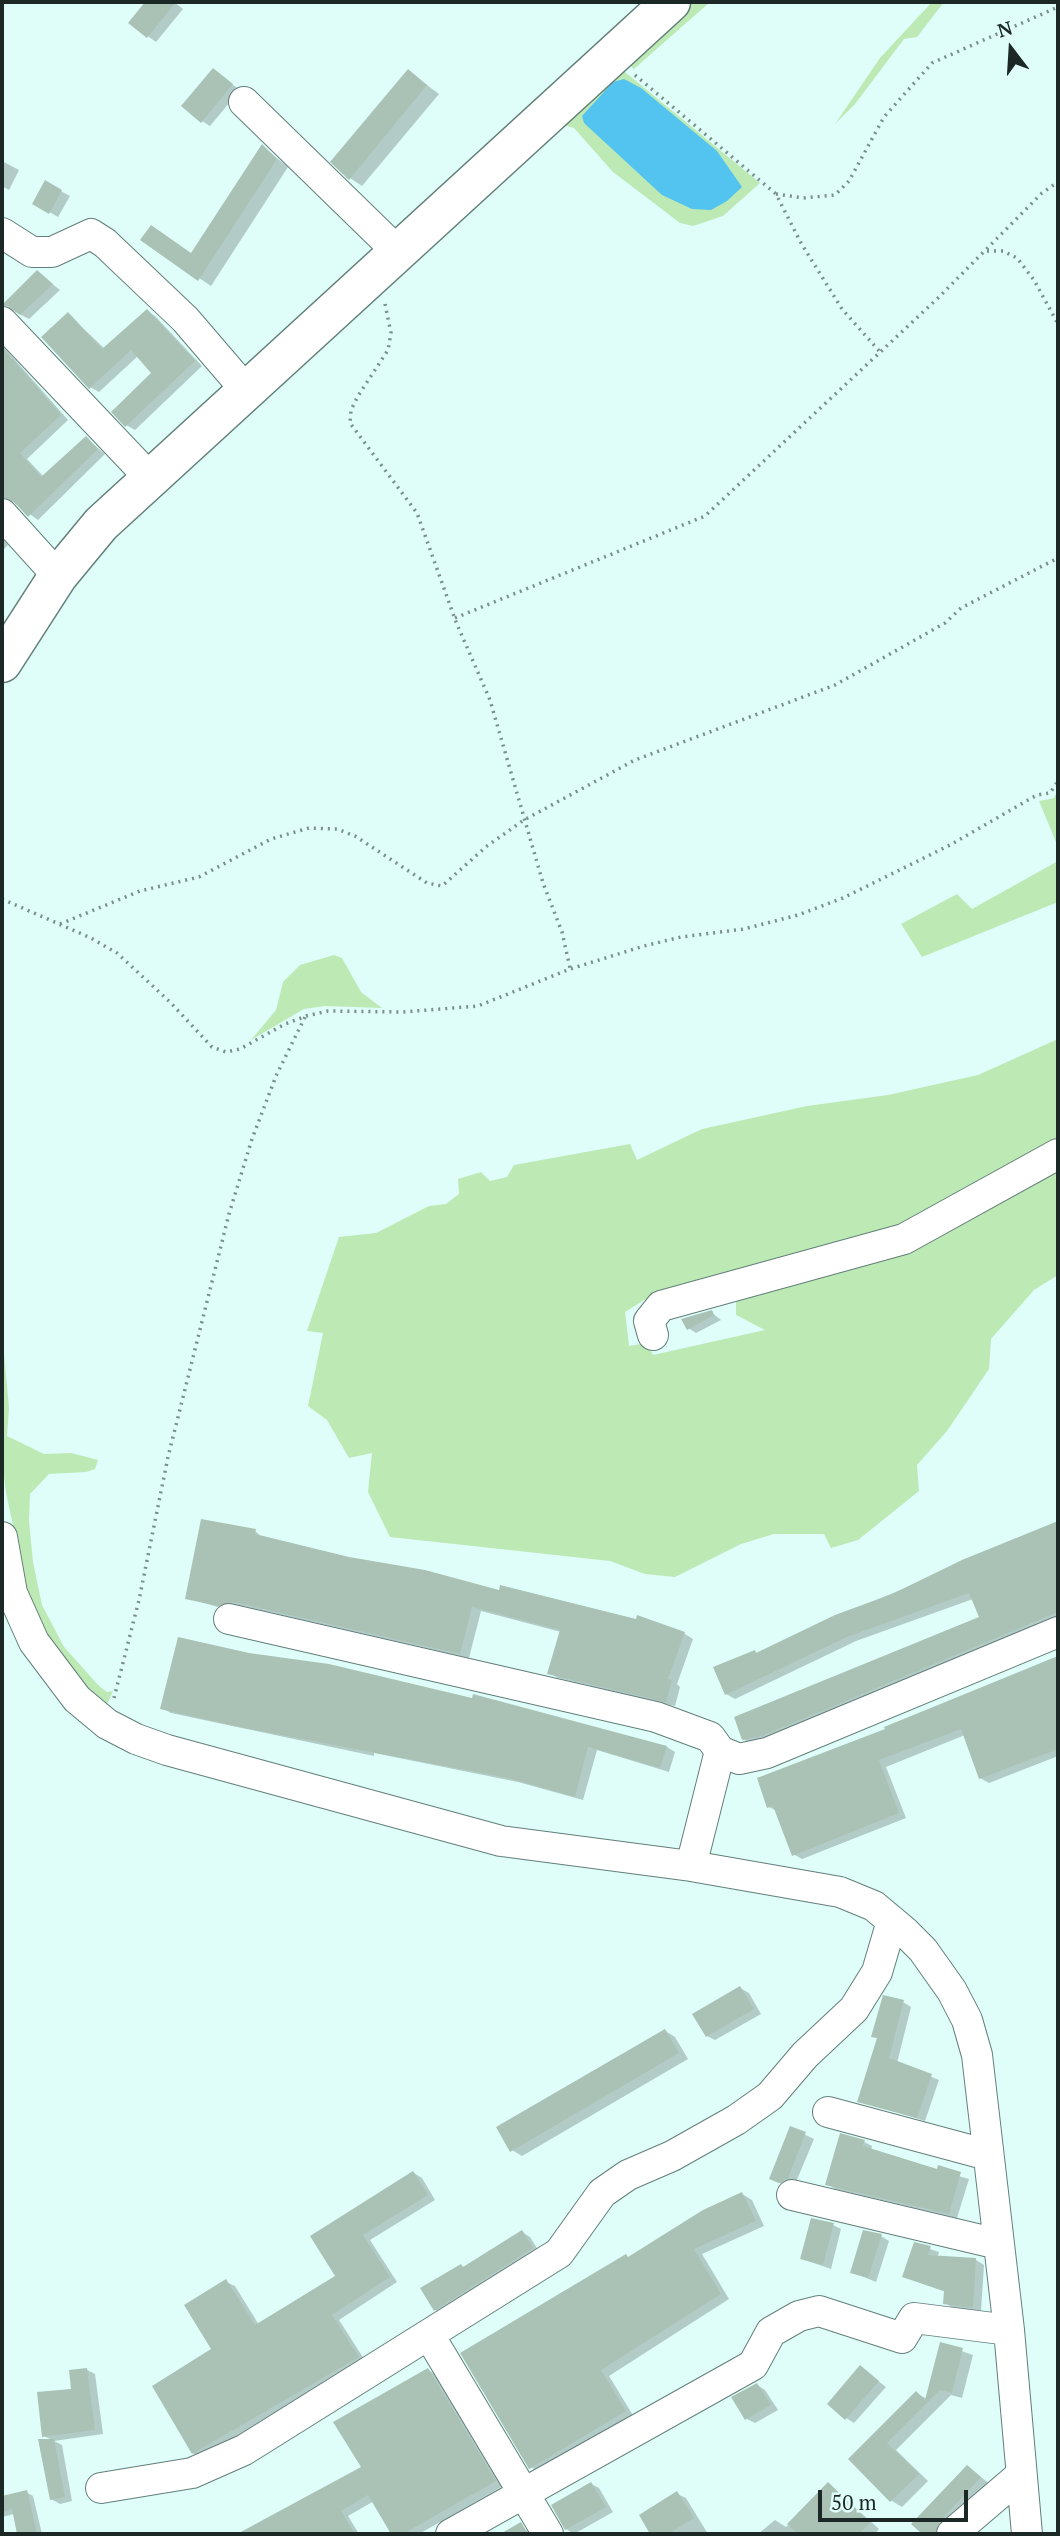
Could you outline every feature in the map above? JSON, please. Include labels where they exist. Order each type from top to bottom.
[{"type":"main road","points":[[2,663],[58,576],[101,524],[245,389],[671,2]]},
{"type":"street","points":[[244,102],[398,252]]},
{"type":"street","points":[[2,233],[32,252],[52,252],[91,234],[105,243],[184,319],[245,389]]},
{"type":"street","points":[[2,322],[150,478]]},
{"type":"street","points":[[2,514],[58,576]]},
{"type":"street","points":[[653,1335],[649,1321],[661,1306],[904,1239],[1058,1154]]},
{"type":"street","points":[[2,1536],[12,1593],[34,1642],[77,1699],[107,1724],[167,1750],[501,1841],[691,1866],[840,1892],[874,1906],[923,1950],[937,1968],[967,2020],[977,2055],[1009,2330],[1027,2534]]},
{"type":"street","points":[[229,1619],[656,1717],[710,1737],[720,1751],[739,1759],[767,1753],[1058,1632]]},
{"type":"street","points":[[691,1866],[720,1751]]},
{"type":"street","points":[[101,2488],[192,2473],[244,2450],[559,2253],[602,2193],[628,2175],[704,2138],[770,2096],[805,2055],[854,2009],[877,1972],[892,1921]]},
{"type":"street","points":[[828,2112],[988,2155]]},
{"type":"street","points":[[792,2195],[998,2244]]},
{"type":"street","points":[[451,2534],[752,2365],[771,2332],[799,2316],[819,2311],[902,2338],[914,2318],[1009,2330]]},
{"type":"street","points":[[429,2334],[548,2534]]},
{"type":"street","points":[[952,2534],[1021,2475]]},
{"type":"path","points":[[776,194],[803,198],[835,195],[849,181],[884,117],[932,63],[1058,7]]},
{"type":"path","points":[[611,56],[776,194],[842,309],[881,353]]},
{"type":"path","points":[[455,618],[705,516],[881,353],[987,251],[1042,193],[1058,182]]},
{"type":"path","points":[[987,251],[1003,251],[1017,258],[1034,280],[1058,324]]},
{"type":"path","points":[[368,280],[384,301],[391,333],[388,350],[351,410],[351,423],[417,513],[455,618],[490,700],[524,820],[562,932],[570,969]]},
{"type":"path","points":[[60,924],[140,891],[199,877],[271,839],[309,828],[337,829],[355,836],[427,883],[442,886],[487,846],[524,820],[635,760],[835,685],[945,623],[961,608],[1058,558]]},
{"type":"path","points":[[2,899],[91,937],[136,968],[212,1047],[226,1052],[240,1049],[278,1027],[328,1011],[403,1012],[478,1006],[570,969],[681,937],[757,925],[843,898],[950,845],[1037,795],[1051,793],[1058,781]]},
{"type":"path","points":[[107,1724],[229,1214],[252,1139],[276,1076],[306,1016]]},
{"type":"green space","points":[[681,2],[710,2],[634,69],[620,58]]},
{"type":"green space","points":[[932,2],[944,2],[917,37],[904,39],[855,104],[835,124],[880,58]]},
{"type":"green space","points":[[614,63],[760,183],[723,216],[693,226],[680,223],[613,172],[574,128],[563,125],[382,289]]},
{"type":"green space","points":[[1058,790],[1058,847],[1039,801],[1054,798]]},
{"type":"green space","points":[[1058,861],[1058,902],[922,957],[901,924],[957,894],[972,909]]},
{"type":"green space","points":[[334,955],[342,958],[361,992],[382,1008],[325,1006],[304,1009],[251,1040],[276,1010],[283,982],[300,965]]},
{"type":"green space","points":[[1058,1039],[1058,1145],[902,1231],[782,1258],[644,1300],[625,1312],[629,1346],[647,1343],[653,1355],[765,1330],[736,1315],[736,1296],[870,1261],[929,1237],[1058,1162],[1058,1275],[1034,1290],[991,1339],[989,1369],[947,1431],[917,1465],[919,1491],[858,1540],[831,1548],[824,1534],[774,1534],[741,1544],[675,1577],[645,1574],[610,1561],[390,1537],[368,1492],[372,1453],[349,1458],[327,1420],[308,1406],[323,1333],[307,1331],[339,1237],[376,1233],[429,1206],[446,1204],[459,1194],[458,1179],[481,1172],[490,1181],[507,1177],[514,1165],[630,1144],[637,1160],[702,1129],[807,1106],[888,1095],[978,1075]]},
{"type":"green space","points":[[2,1332],[9,1408],[7,1436],[44,1454],[71,1453],[98,1460],[95,1469],[86,1472],[49,1474],[30,1494],[29,1521],[33,1562],[42,1605],[64,1647],[99,1686],[107,1692],[113,1691],[104,1711],[73,1682],[31,1608],[6,1493],[2,1461]]},
{"type":"water","points":[[624,79],[641,88],[717,151],[742,187],[727,201],[711,210],[692,209],[662,195],[584,123],[582,116],[613,82]]},
{"type":"building","points":[[145,2],[176,2],[147,38],[128,23]]},
{"type":"building","points":[[213,68],[233,84],[201,123],[181,106]]},
{"type":"building","points":[[408,69],[427,85],[349,180],[330,162]]},
{"type":"building","points":[[262,144],[277,159],[198,281],[140,240],[151,225],[191,253]]},
{"type":"building","points":[[45,180],[62,190],[49,214],[32,204]]},
{"type":"building","points":[[37,270],[53,284],[20,315],[8,305],[2,305]]},
{"type":"building","points":[[147,309],[195,361],[125,427],[111,412],[151,373],[131,350],[89,389],[41,337],[68,312],[102,349]]},
{"type":"building","points":[[2,347],[61,415],[20,453],[41,477],[86,436],[98,449],[28,517],[14,502],[2,497]]},
{"type":"building","points":[[712,1310],[714,1315],[687,1330],[681,1319]]},
{"type":"building","points":[[201,1519],[256,1529],[255,1534],[349,1557],[425,1570],[499,1590],[500,1585],[636,1619],[637,1615],[685,1632],[668,1679],[672,1680],[666,1702],[547,1674],[560,1630],[472,1607],[460,1654],[233,1602],[218,1606],[185,1599]]},
{"type":"building","points":[[1058,1521],[1058,1612],[762,1736],[742,1740],[734,1717],[979,1617],[969,1593],[847,1637],[725,1695],[713,1667],[755,1650],[756,1653],[835,1615],[892,1594],[962,1560]]},
{"type":"building","points":[[178,1637],[249,1653],[329,1664],[472,1698],[473,1694],[667,1746],[660,1768],[588,1747],[575,1797],[508,1778],[234,1726],[160,1709]]},
{"type":"building","points":[[1058,1656],[1058,1749],[979,1779],[961,1729],[879,1760],[899,1813],[792,1856],[773,1806],[767,1808],[757,1778],[885,1729],[884,1727]]},
{"type":"building","points":[[740,1986],[754,2009],[706,2037],[692,2014]]},
{"type":"building","points":[[883,1995],[904,2000],[889,2058],[932,2074],[917,2118],[857,2102],[877,2038],[871,2037]]},
{"type":"building","points":[[665,2029],[679,2053],[510,2152],[496,2127]]},
{"type":"building","points":[[790,2126],[806,2132],[788,2178],[779,2183],[769,2179]]},
{"type":"building","points":[[840,2133],[865,2140],[863,2146],[937,2169],[938,2165],[961,2172],[949,2214],[825,2185]]},
{"type":"building","points":[[413,2171],[428,2195],[363,2235],[390,2277],[332,2315],[359,2357],[192,2454],[152,2386],[211,2349],[184,2305],[226,2279],[255,2325],[335,2276],[310,2236]]},
{"type":"building","points":[[742,2192],[756,2221],[694,2249],[721,2294],[601,2370],[626,2411],[529,2469],[460,2353],[626,2254],[628,2257],[703,2210]]},
{"type":"building","points":[[811,2218],[834,2223],[823,2265],[800,2259]]},
{"type":"building","points":[[522,2230],[533,2248],[434,2311],[420,2288],[461,2264],[463,2267]]},
{"type":"building","points":[[863,2230],[882,2234],[868,2278],[850,2273]]},
{"type":"building","points":[[914,2242],[931,2246],[928,2255],[976,2258],[973,2308],[943,2304],[944,2291],[902,2277]]},
{"type":"building","points":[[940,2342],[963,2348],[952,2393],[940,2390],[887,2443],[919,2474],[890,2502],[848,2459],[916,2391],[925,2400]]},
{"type":"building","points":[[860,2365],[879,2381],[845,2420],[827,2404]]},
{"type":"building","points":[[87,2368],[95,2430],[42,2437],[37,2392],[71,2389],[69,2370]]},
{"type":"building","points":[[428,2368],[496,2481],[403,2534],[391,2534],[368,2495],[341,2511],[355,2534],[237,2534],[361,2467],[333,2422]]},
{"type":"building","points":[[757,2383],[771,2405],[745,2420],[731,2397]]},
{"type":"building","points":[[38,2439],[54,2439],[65,2497],[50,2500]]},
{"type":"building","points":[[967,2465],[981,2477],[940,2521],[935,2534],[922,2534],[911,2524]]},
{"type":"building","points":[[591,2482],[606,2507],[565,2530],[551,2505]]},
{"type":"building","points":[[828,2482],[870,2523],[859,2534],[798,2534],[787,2524]]},
{"type":"building","points":[[27,2490],[37,2534],[17,2534],[12,2509],[2,2512],[2,2496]]},
{"type":"building","points":[[677,2491],[694,2518],[668,2534],[650,2534],[639,2515]]},
{"type":"building","points":[[521,2522],[528,2534],[500,2534]]}]
